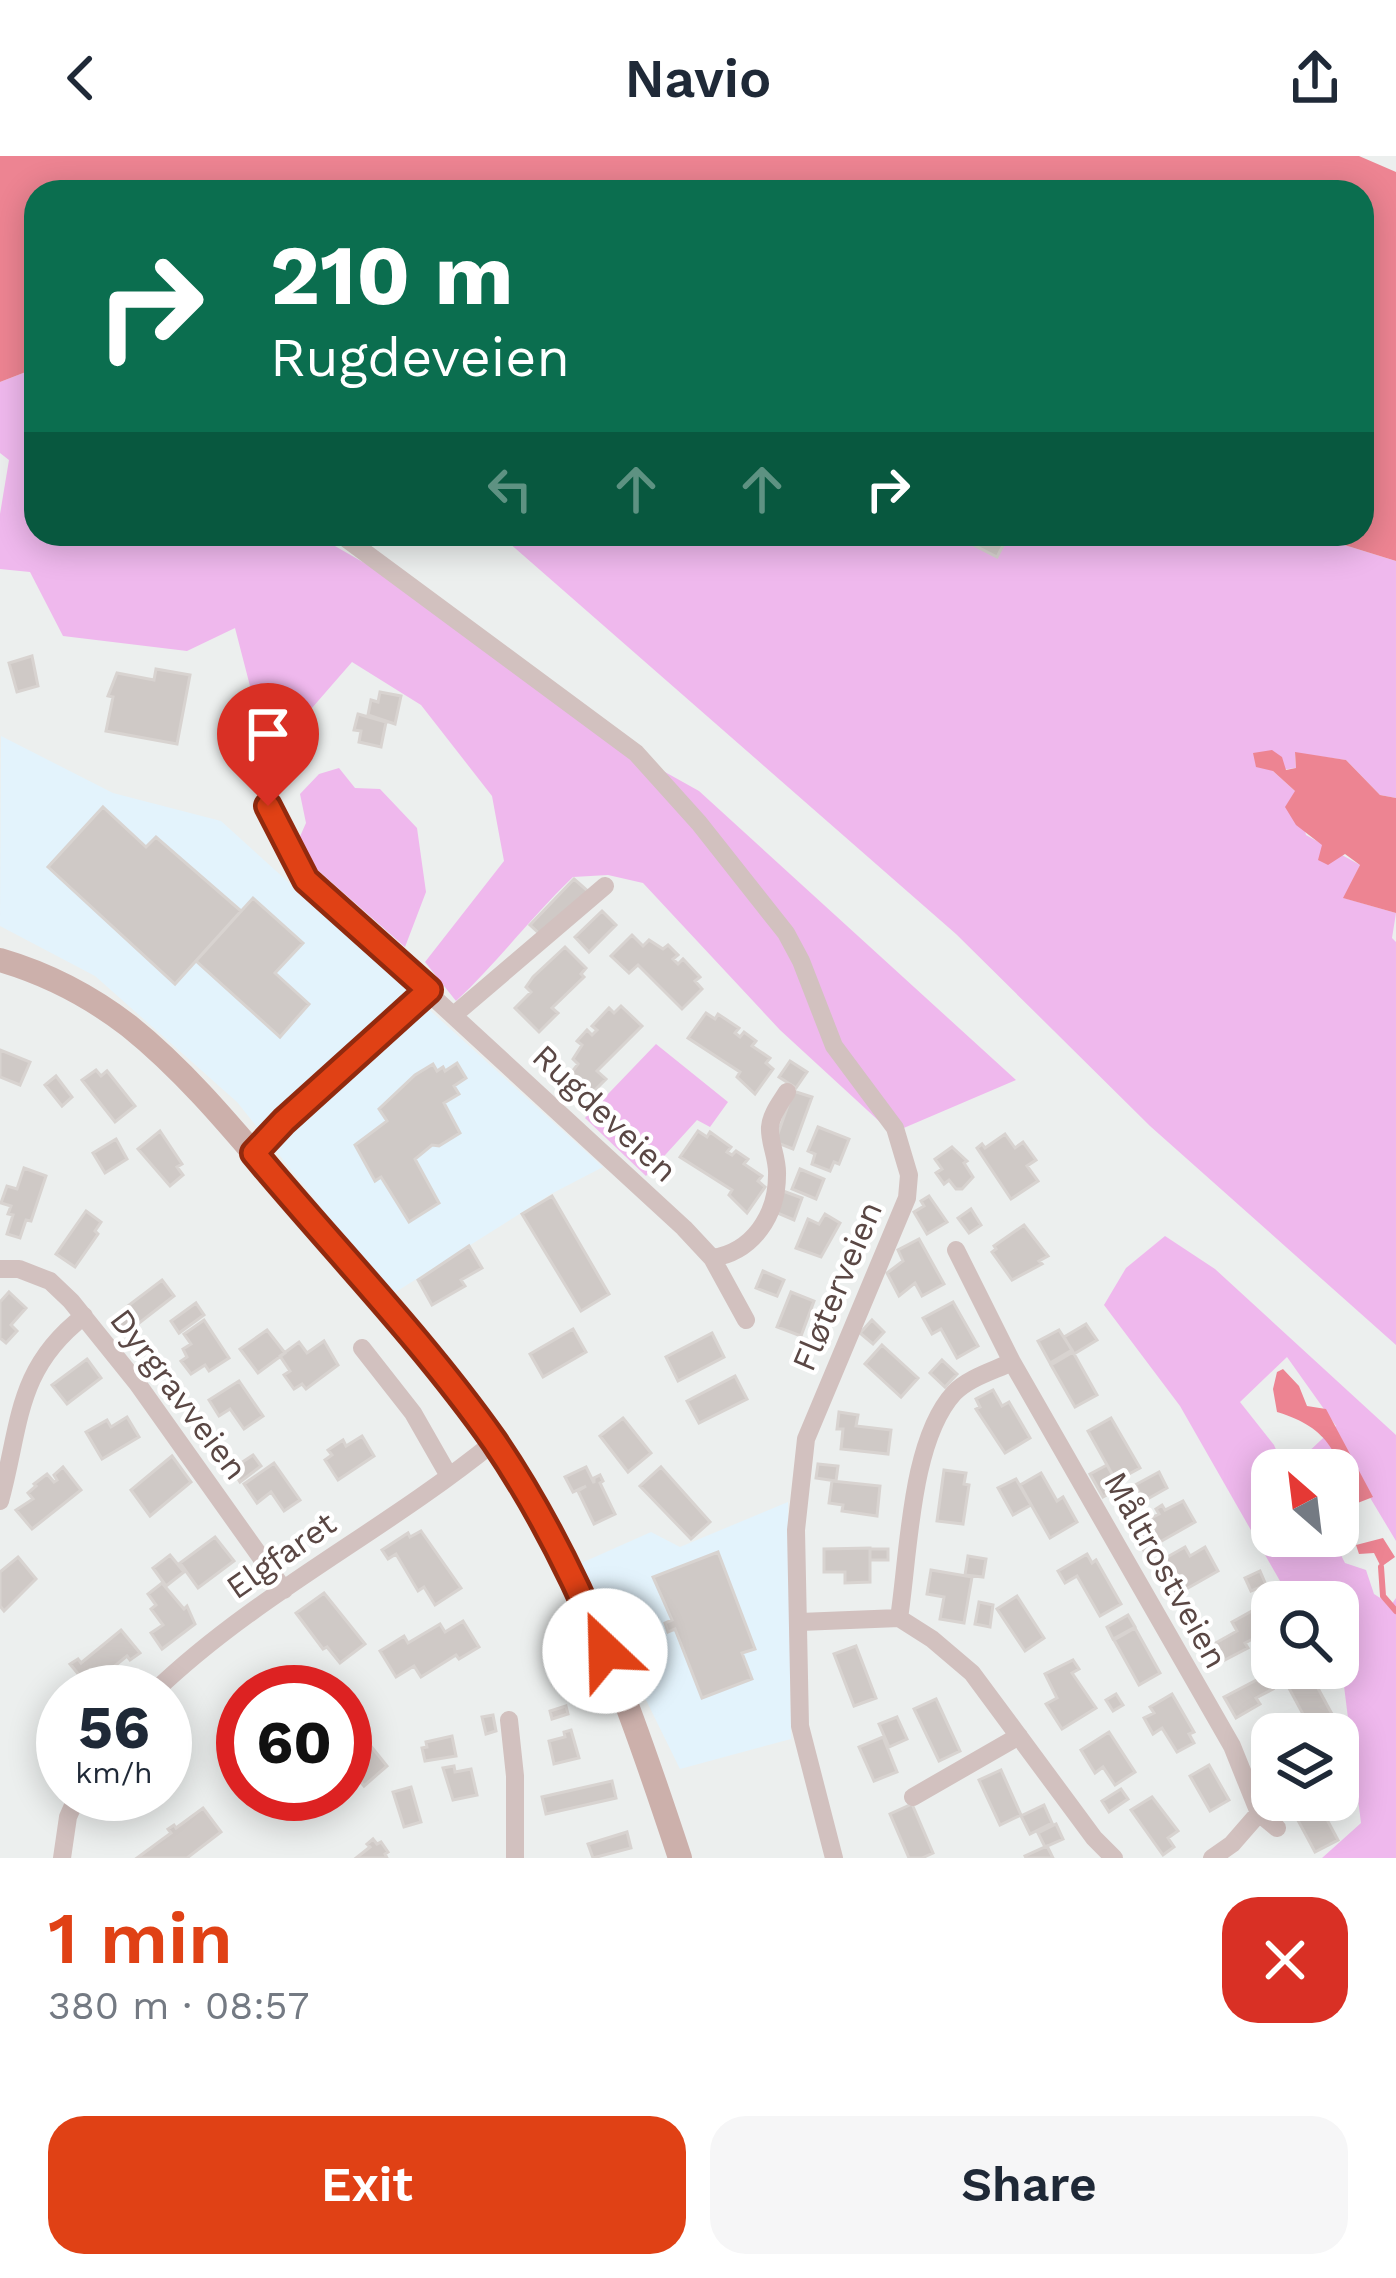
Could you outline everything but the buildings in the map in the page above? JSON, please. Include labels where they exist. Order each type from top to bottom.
[{"type":"main road","points":[[0,960],[69,986],[126,1024],[177,1069],[407,1330],[494,1442],[548,1527],[592,1621],[680,1858]]},
{"type":"street","name":"Fløterveien","points":[[356,546],[636,752],[776,919],[801,961],[834,1046],[896,1128],[909,1174],[907,1198],[813,1420],[800,1469],[796,1530],[800,1726],[834,1858]]},
{"type":"street","name":"Rugdeveien","points":[[268,806],[306,880],[712,1258],[746,1320]]},
{"type":"street","points":[[455,1014],[605,886]]},
{"type":"street","points":[[254,1153],[429,990]]},
{"type":"street","points":[[712,1258],[732,1255],[749,1245],[765,1219],[778,1176],[770,1128],[788,1092]]},
{"type":"street","name":"Måltrostveien","points":[[956,1250],[1012,1362],[1232,1746],[1251,1793]]},
{"type":"street","name":"Dyrgravveien","points":[[0,1269],[19,1269],[50,1282],[85,1316],[284,1590]]},
{"type":"street","points":[[0,1501],[35,1367],[85,1316]]},
{"type":"street","points":[[362,1348],[413,1413],[449,1476]]},
{"type":"street","points":[[899,1618],[916,1485],[932,1426],[956,1390],[1012,1362]]},
{"type":"street","name":"Elgfaret","points":[[182,1665],[494,1442]]},
{"type":"street","points":[[800,1622],[899,1618],[932,1639],[971,1673],[1114,1858]]},
{"type":"street","points":[[509,1720],[515,1858]]},
{"type":"street","points":[[913,1797],[1019,1736]]},
{"type":"street","points":[[62,1858],[67,1821]]},
{"type":"street","points":[[1212,1858],[1252,1821]]},
{"type":"street","name":"Måltrostveien","points":[[1269,1821],[1277,1828]]},
{"type":"shaded area","points":[[0,156],[1359,156],[1396,172],[1396,561],[1348,546],[1374,546],[1374,180],[24,180],[24,373],[0,382]]},
{"type":"shaded area","points":[[24,373],[24,546],[335,546],[394,580],[613,743],[699,791],[1016,1080],[892,1133],[780,1030],[643,883],[608,875],[573,877],[456,1001],[425,962],[504,861],[492,796],[421,705],[352,662],[298,724],[250,686],[235,628],[187,651],[63,636],[30,572],[0,569],[0,514],[9,460],[0,453],[0,382]]},
{"type":"shaded area","points":[[513,546],[1348,546],[1396,561],[1396,798],[1380,795],[1346,760],[1295,753],[1296,768],[1273,771],[1295,791],[1306,835],[1360,865],[1344,898],[1396,913],[1392,938],[1396,942],[1396,1345],[1150,1126],[956,934]]},
{"type":"shaded area","points":[[1,736],[113,793],[221,821],[603,1167],[551,1194],[391,1295],[237,1102],[95,976],[0,926]]},
{"type":"shaded area","points":[[1272,750],[1282,757],[1286,770],[1296,768],[1295,752],[1346,760],[1380,795],[1396,798],[1396,913],[1343,898],[1360,865],[1345,854],[1328,865],[1318,860],[1322,845],[1296,825],[1285,807],[1295,791],[1273,771],[1256,767],[1253,753]]},
{"type":"shaded area","points":[[339,768],[355,788],[380,789],[417,828],[426,892],[405,947],[313,866],[298,841],[306,823],[300,794],[319,774]]},
{"type":"shaded area","points":[[656,1044],[728,1102],[710,1127],[697,1120],[646,1176],[585,1118]]},
{"type":"shaded area","points":[[1165,1236],[1215,1269],[1396,1435],[1396,1541],[1369,1496],[1359,1491],[1359,1449],[1311,1449],[1336,1426],[1287,1357],[1240,1402],[1276,1449],[1251,1449],[1251,1530],[1180,1406],[1104,1305],[1126,1268]]},
{"type":"shaded area","points":[[1283,1369],[1299,1386],[1307,1406],[1326,1409],[1347,1449],[1332,1449],[1310,1427],[1277,1412],[1273,1389],[1277,1372]]},
{"type":"shaded area","points":[[1359,1471],[1373,1497],[1359,1502]]},
{"type":"shaded area","points":[[788,1502],[791,1739],[680,1769],[579,1564],[651,1532],[680,1547]]},
{"type":"shaded area","points":[[1383,1538],[1395,1557],[1381,1567],[1374,1553],[1359,1554],[1359,1544]]},
{"type":"shaded area","points":[[1266,1557],[1342,1557],[1345,1563],[1366,1570],[1374,1594],[1391,1605],[1396,1598],[1396,1858],[1322,1858],[1361,1823],[1359,1713],[1347,1713],[1344,1689],[1359,1689],[1359,1581],[1280,1581]]},
{"type":"waterway","points":[[1381,1567],[1383,1596],[1396,1611]]},
{"type":"route","points":[[268,806],[306,880],[429,990],[254,1153],[407,1330],[494,1442],[548,1527],[605,1651]]}]
